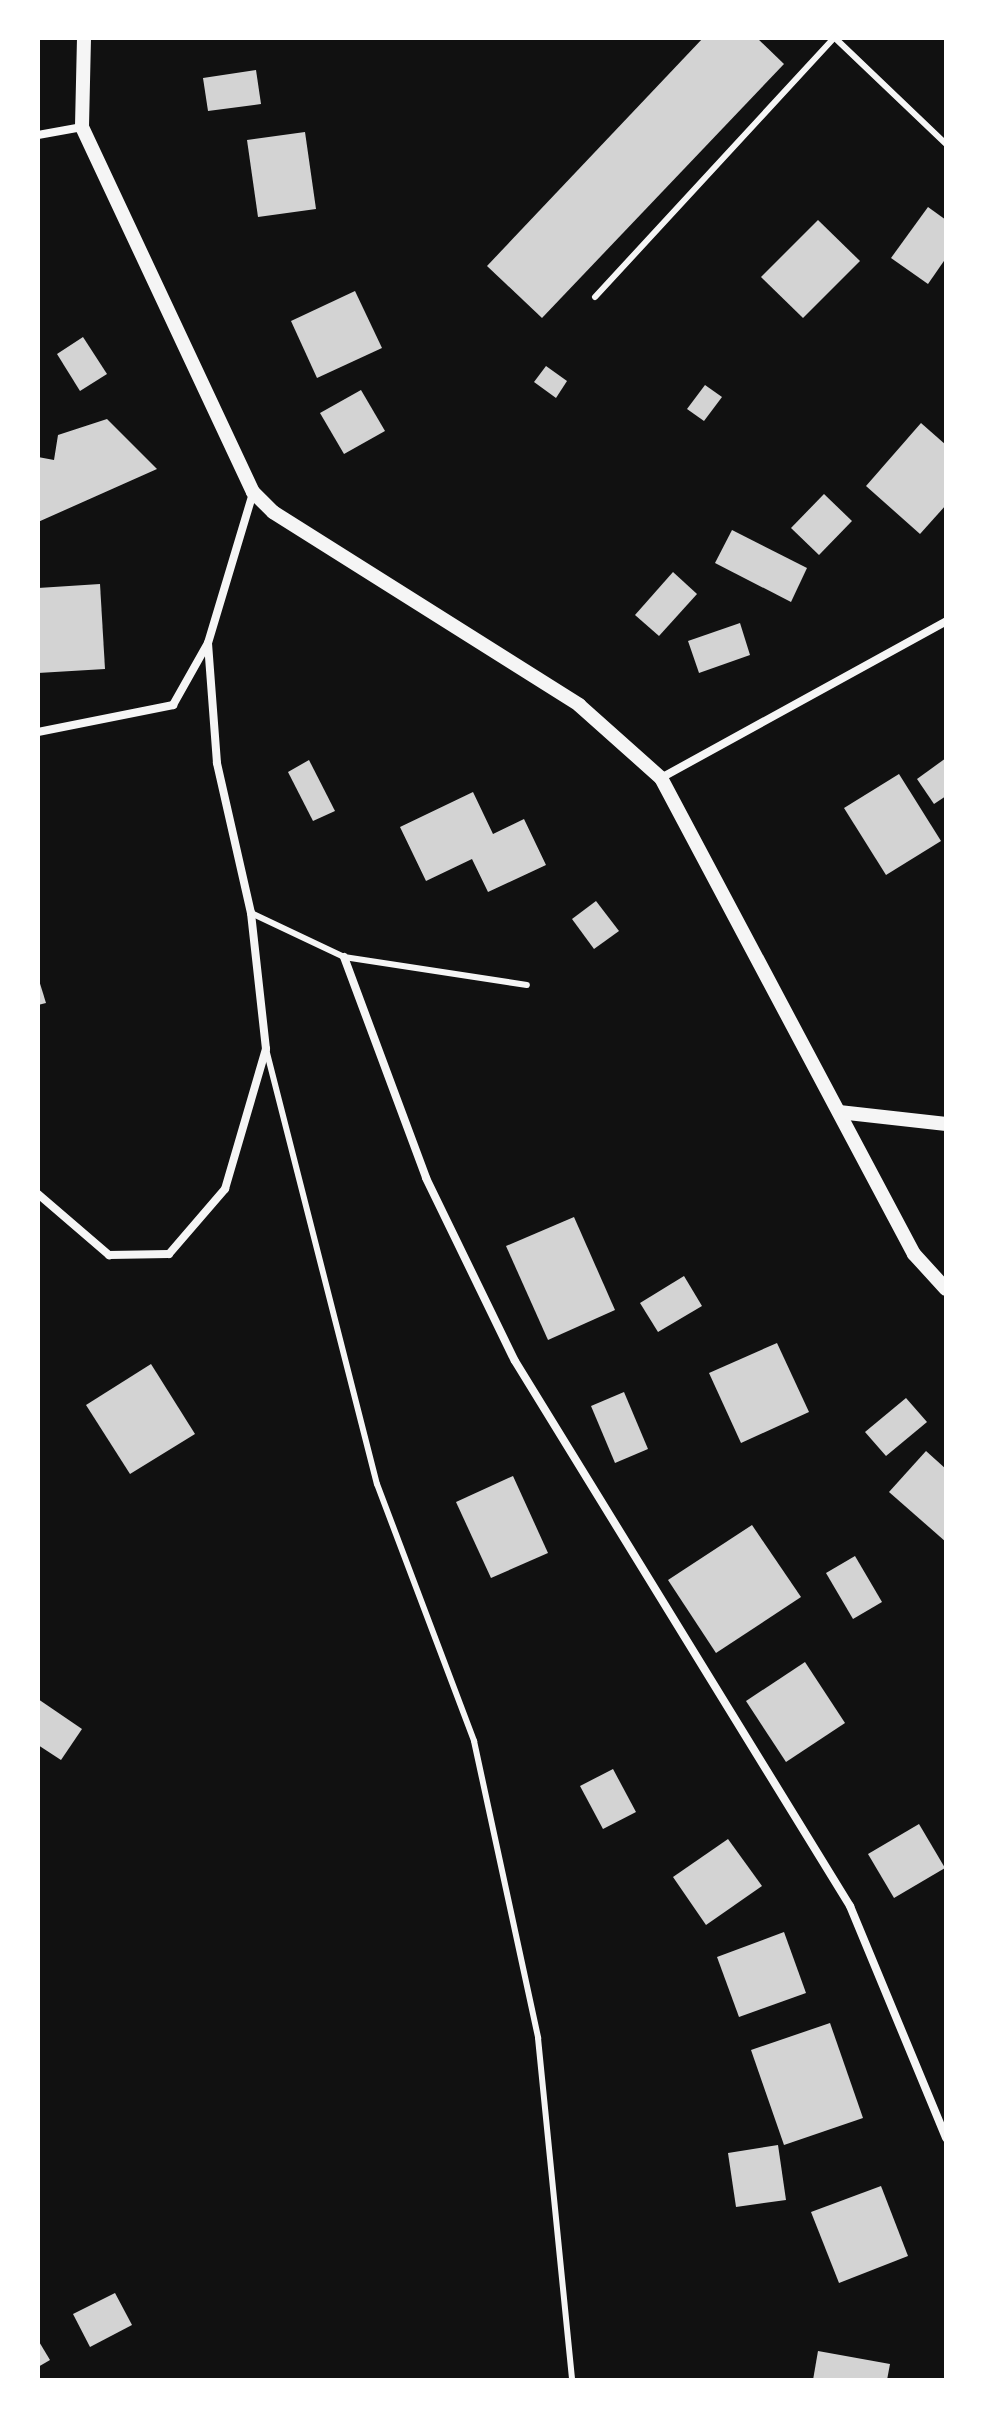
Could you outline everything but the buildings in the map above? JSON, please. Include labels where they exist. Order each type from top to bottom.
[{"type":"street","points":[[84,38],[82,127],[253,492],[273,512],[579,705],[661,778],[914,1254],[946,1289]]},
{"type":"street","points":[[38,135],[82,127]]},
{"type":"street","points":[[38,732],[173,705],[208,643],[253,492]]},
{"type":"street","points":[[661,778],[946,621]]},
{"type":"street","points":[[38,1194],[109,1255],[169,1254],[225,1189],[266,1049],[251,913],[217,763],[208,643]]},
{"type":"street","points":[[344,957],[426,1178],[515,1361],[850,1906],[946,2138]]},
{"type":"street","points":[[839,1112],[946,1124]]},
{"type":"lane","points":[[595,297],[835,38],[946,144]]},
{"type":"lane","points":[[251,913],[344,957],[527,985]]},
{"type":"lane","points":[[266,1049],[377,1484],[474,1741],[538,2038],[572,2380]]}]
